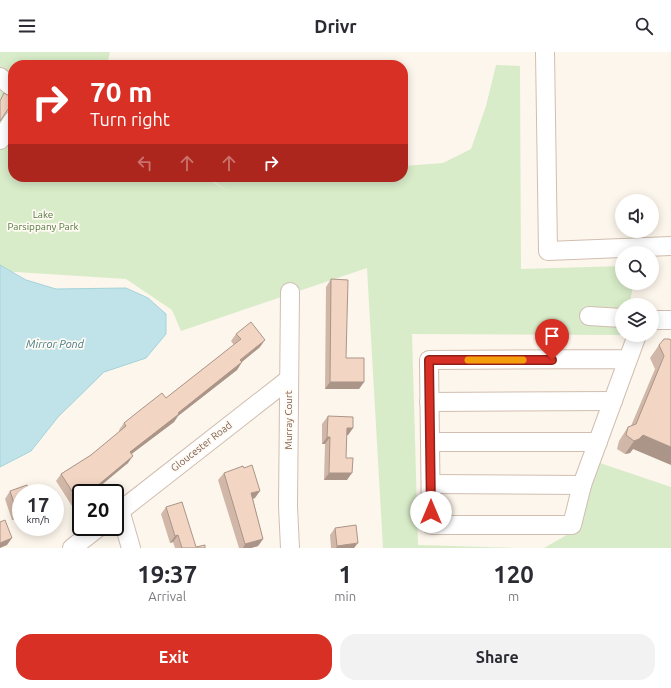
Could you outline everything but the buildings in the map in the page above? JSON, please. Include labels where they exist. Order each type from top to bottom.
[{"type":"street","points":[[545,52],[548,251],[671,246]]},
{"type":"street","points":[[0,77],[8,84]]},
{"type":"street","points":[[0,140],[8,128]]},
{"type":"street","name":"Murray Court","points":[[290,292],[288,506],[290,548]]},
{"type":"street","points":[[589,316],[615,318]]},
{"type":"street","points":[[659,320],[671,320]]},
{"type":"street","points":[[628,359],[429,360],[431,525],[572,525],[582,485],[634,342]]},
{"type":"street","name":"Gloucester Road","points":[[124,508],[259,400],[289,379]]},
{"type":"street","points":[[429,402],[613,401]]},
{"type":"street","points":[[430,442],[598,442]]},
{"type":"street","points":[[431,484],[582,485]]},
{"type":"street","points":[[124,529],[131,548]]},
{"type":"street","points":[[72,548],[88,536]]},
{"type":"green space","name":"Lake Parsippany Park","points":[[0,52],[110,52],[108,60],[8,60],[8,182],[213,182],[228,191],[214,182],[408,182],[408,166],[443,163],[471,149],[486,106],[496,65],[520,66],[521,269],[615,266],[615,290],[632,290],[631,298],[615,298],[615,335],[412,334],[418,545],[516,548],[383,548],[367,268],[181,331],[172,310],[126,279],[0,271]]},
{"type":"green space","points":[[597,462],[671,487],[671,548],[544,548],[579,528]]},
{"type":"water","name":"Mirror Pond","points":[[0,265],[26,280],[56,289],[126,288],[148,298],[166,314],[166,334],[146,358],[104,372],[58,417],[31,451],[0,467]]},
{"type":"slow traffic","points":[[468,360],[523,360]]},
{"type":"route","points":[[431,512],[429,360],[552,360]]}]
